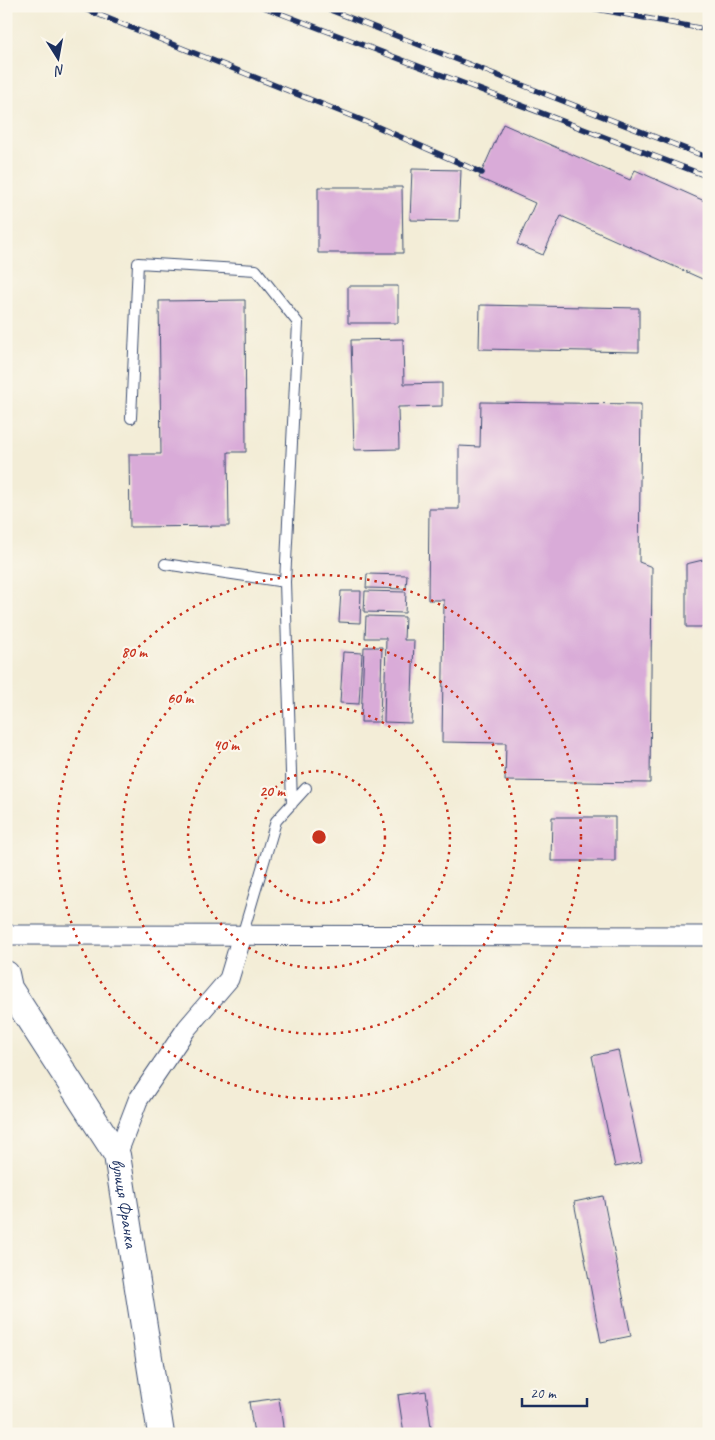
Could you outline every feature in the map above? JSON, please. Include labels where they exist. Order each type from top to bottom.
[{"type":"main road","name":"вулиця Франка","points":[[6,974],[9,988],[117,1155],[161,1434]]},
{"type":"street","points":[[6,935],[709,936]]},
{"type":"street","points":[[117,1155],[138,1100],[187,1028],[229,979],[242,936]]},
{"type":"lane","points":[[131,418],[138,263],[256,270],[298,323],[285,582],[292,804]]},
{"type":"lane","points":[[165,564],[285,582]]},
{"type":"lane","points":[[242,936],[276,822],[306,788]]},
{"type":"building","points":[[503,124],[630,180],[635,170],[709,203],[709,282],[561,216],[543,255],[517,244],[535,203],[479,178]]},
{"type":"building","points":[[412,169],[461,170],[459,221],[410,220]]},
{"type":"building","points":[[318,187],[402,187],[403,253],[318,253]]},
{"type":"building","points":[[348,286],[398,286],[398,323],[348,323]]},
{"type":"building","points":[[245,300],[246,452],[228,452],[229,526],[130,527],[129,454],[161,454],[159,301]]},
{"type":"building","points":[[480,305],[639,308],[639,352],[479,349]]},
{"type":"building","points":[[403,339],[404,384],[442,383],[442,406],[398,407],[399,449],[354,450],[351,340]]},
{"type":"building","points":[[481,402],[641,404],[639,562],[652,567],[650,783],[505,781],[506,743],[442,742],[444,600],[428,600],[429,509],[459,509],[459,446],[480,447]]},
{"type":"building","points":[[707,454],[709,627],[686,627],[686,564],[707,559]]},
{"type":"building","points":[[367,574],[407,575],[406,589],[366,588]]},
{"type":"building","points":[[341,591],[361,591],[360,623],[339,622]]},
{"type":"building","points":[[365,591],[406,592],[405,613],[364,612]]},
{"type":"building","points":[[366,616],[405,617],[404,640],[414,640],[411,723],[384,722],[386,638],[365,638]]},
{"type":"building","points":[[364,647],[382,647],[380,722],[361,722]]},
{"type":"building","points":[[343,652],[362,653],[359,704],[340,703]]},
{"type":"building","points":[[552,817],[615,817],[615,861],[551,861]]},
{"type":"building","points":[[618,1050],[642,1162],[615,1167],[592,1056]]},
{"type":"building","points":[[603,1196],[631,1336],[601,1342],[574,1202]]},
{"type":"building","points":[[426,1391],[432,1434],[404,1434],[398,1395]]},
{"type":"building","points":[[279,1398],[284,1434],[254,1434],[249,1402]]},
{"type":"railway","points":[[77,6],[369,123],[482,173]]},
{"type":"railway","points":[[261,6],[709,177]]},
{"type":"railway","points":[[320,6],[709,158]]},
{"type":"railway","points":[[581,6],[709,30]]}]
